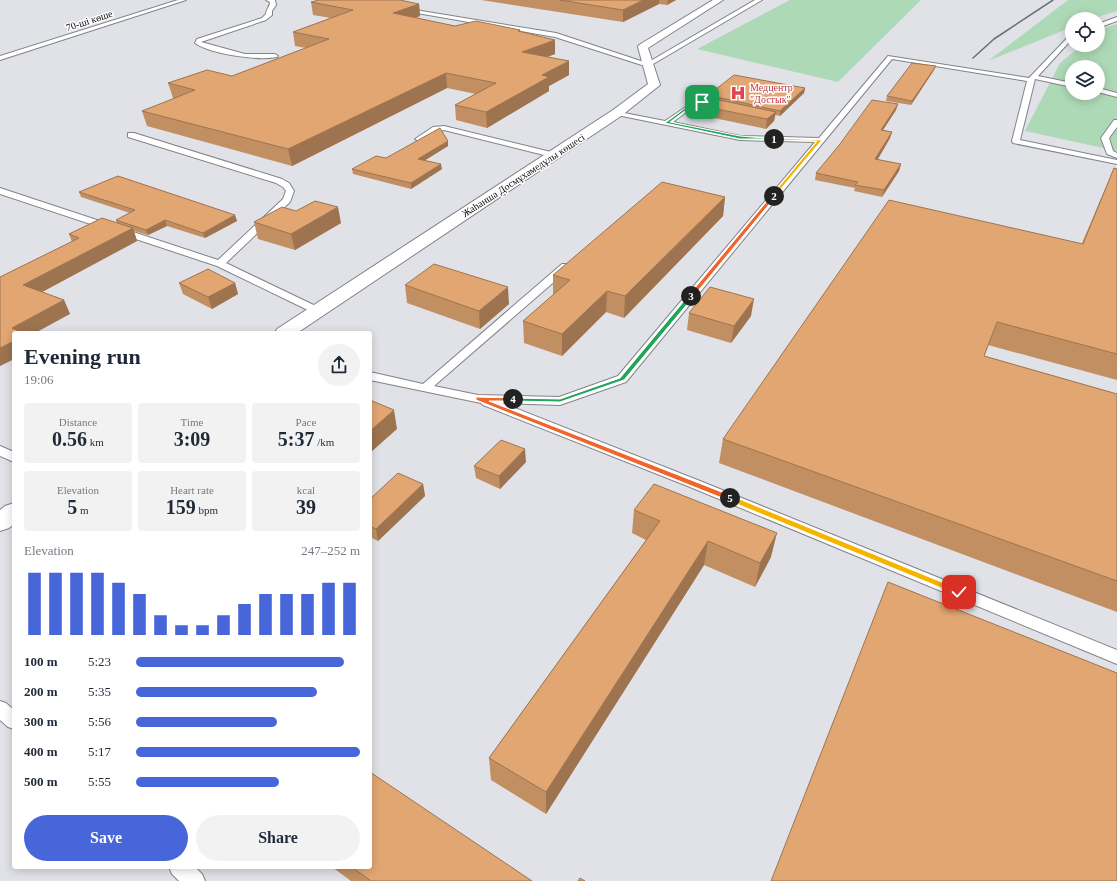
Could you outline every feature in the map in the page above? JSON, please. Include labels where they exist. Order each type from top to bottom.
[{"type":"street","name":"Жаһанша Досмұхамедұлы көшесі","points":[[287,331],[617,113],[654,85],[643,47],[719,0]]},
{"type":"street","points":[[0,522],[12,513]]},
{"type":"lane","name":"70-ші көше","points":[[0,58],[183,0]]},
{"type":"lane","points":[[269,0],[273,1],[274,5],[269,11],[269,15],[264,19],[199,40],[198,43],[245,56],[275,56]]},
{"type":"lane","points":[[396,9],[556,35],[648,66],[759,0]]},
{"type":"lane","points":[[1105,23],[1117,19]]},
{"type":"lane","points":[[1065,43],[1032,79],[1016,141],[1117,162]]},
{"type":"lane","points":[[478,399],[560,400],[622,379],[890,57],[1065,84]]},
{"type":"lane","points":[[1105,92],[1117,95]]},
{"type":"lane","points":[[667,123],[696,102],[725,107]]},
{"type":"lane","points":[[617,113],[740,138],[820,140]]},
{"type":"lane","points":[[1117,122],[1104,138],[1110,152],[1117,156]]},
{"type":"lane","points":[[420,139],[436,129],[444,128],[552,155]]},
{"type":"lane","points":[[131,136],[279,181],[290,191],[286,200],[220,264]]},
{"type":"lane","points":[[0,191],[220,264],[318,310]]},
{"type":"lane","points":[[425,388],[576,257]]},
{"type":"lane","points":[[372,376],[478,399],[695,484],[1117,657]]},
{"type":"lane","points":[[0,450],[12,457]]},
{"type":"lane","points":[[0,709],[12,719]]},
{"type":"lane","points":[[181,869],[195,881]]},
{"type":"green space","points":[[790,0],[921,0],[838,82],[697,49]]},
{"type":"green space","points":[[1068,0],[1117,0],[1117,11],[1105,15],[1105,12],[1065,12],[1065,30],[988,61]]},
{"type":"green space","points":[[1117,24],[1117,151],[1025,131],[1060,63],[1073,52],[1105,52],[1105,28]]},
{"type":"building","points":[[319,0],[400,0],[419,4],[393,13],[455,26],[476,21],[520,30],[518,31],[555,40],[522,52],[569,61],[542,75],[549,77],[486,112],[455,105],[496,83],[446,73],[288,149],[142,111],[195,90],[168,83],[207,70],[232,76],[329,39],[293,32],[353,10],[311,2]]},
{"type":"building","points":[[560,0],[643,0],[623,10]]},
{"type":"building","points":[[912,63],[936,66],[912,101],[887,96]]},
{"type":"building","points":[[734,75],[805,88],[780,111],[712,96],[716,93],[711,93]]},
{"type":"building","points":[[705,97],[776,112],[767,119],[696,105]]},
{"type":"building","points":[[872,100],[898,104],[881,130],[892,132],[875,159],[901,164],[884,190],[855,185],[858,182],[816,173],[840,144]]},
{"type":"building","points":[[440,128],[448,141],[418,159],[441,164],[411,183],[352,169],[376,156],[386,158]]},
{"type":"building","points":[[1114,168],[1117,169],[1117,354],[997,322],[984,356],[1117,394],[1117,581],[723,439],[889,200],[1083,244]]},
{"type":"building","points":[[118,176],[235,215],[203,233],[165,220],[146,230],[116,220],[135,210],[79,192]]},
{"type":"building","points":[[662,182],[725,197],[625,296],[607,291],[562,334],[523,321],[570,280],[553,275]]},
{"type":"building","points":[[315,201],[338,207],[291,234],[254,222],[282,207],[296,211]]},
{"type":"building","points":[[102,218],[133,228],[23,285],[64,300],[12,328],[19,331],[12,331],[12,342],[0,348],[0,277],[79,238],[69,234]]},
{"type":"building","points":[[434,264],[508,287],[479,311],[405,285]]},
{"type":"building","points":[[208,269],[235,283],[208,297],[179,283]]},
{"type":"building","points":[[710,287],[754,299],[734,326],[689,313]]},
{"type":"building","points":[[372,401],[394,410],[372,429]]},
{"type":"building","points":[[501,440],[525,449],[499,476],[474,466]]},
{"type":"building","points":[[398,473],[423,484],[376,529],[372,527],[372,497]]},
{"type":"building","points":[[654,484],[777,533],[760,563],[708,541],[546,792],[489,758],[660,521],[634,510]]},
{"type":"building","points":[[888,582],[1117,673],[1117,881],[771,881]]},
{"type":"building","points":[[372,773],[532,881],[371,881],[355,869],[372,869]]},
{"type":"building","points":[[580,878],[585,881],[578,881]]},
{"type":"railway","points":[[973,58],[994,39],[1053,0]]},
{"type":"place","name":"Медцентр \"Достык\"","points":[[738,93]]},
{"type":"route","points":[[702,102],[693,103],[667,123],[740,138],[820,140],[622,379],[560,400],[478,399],[695,484],[959,592]]}]
